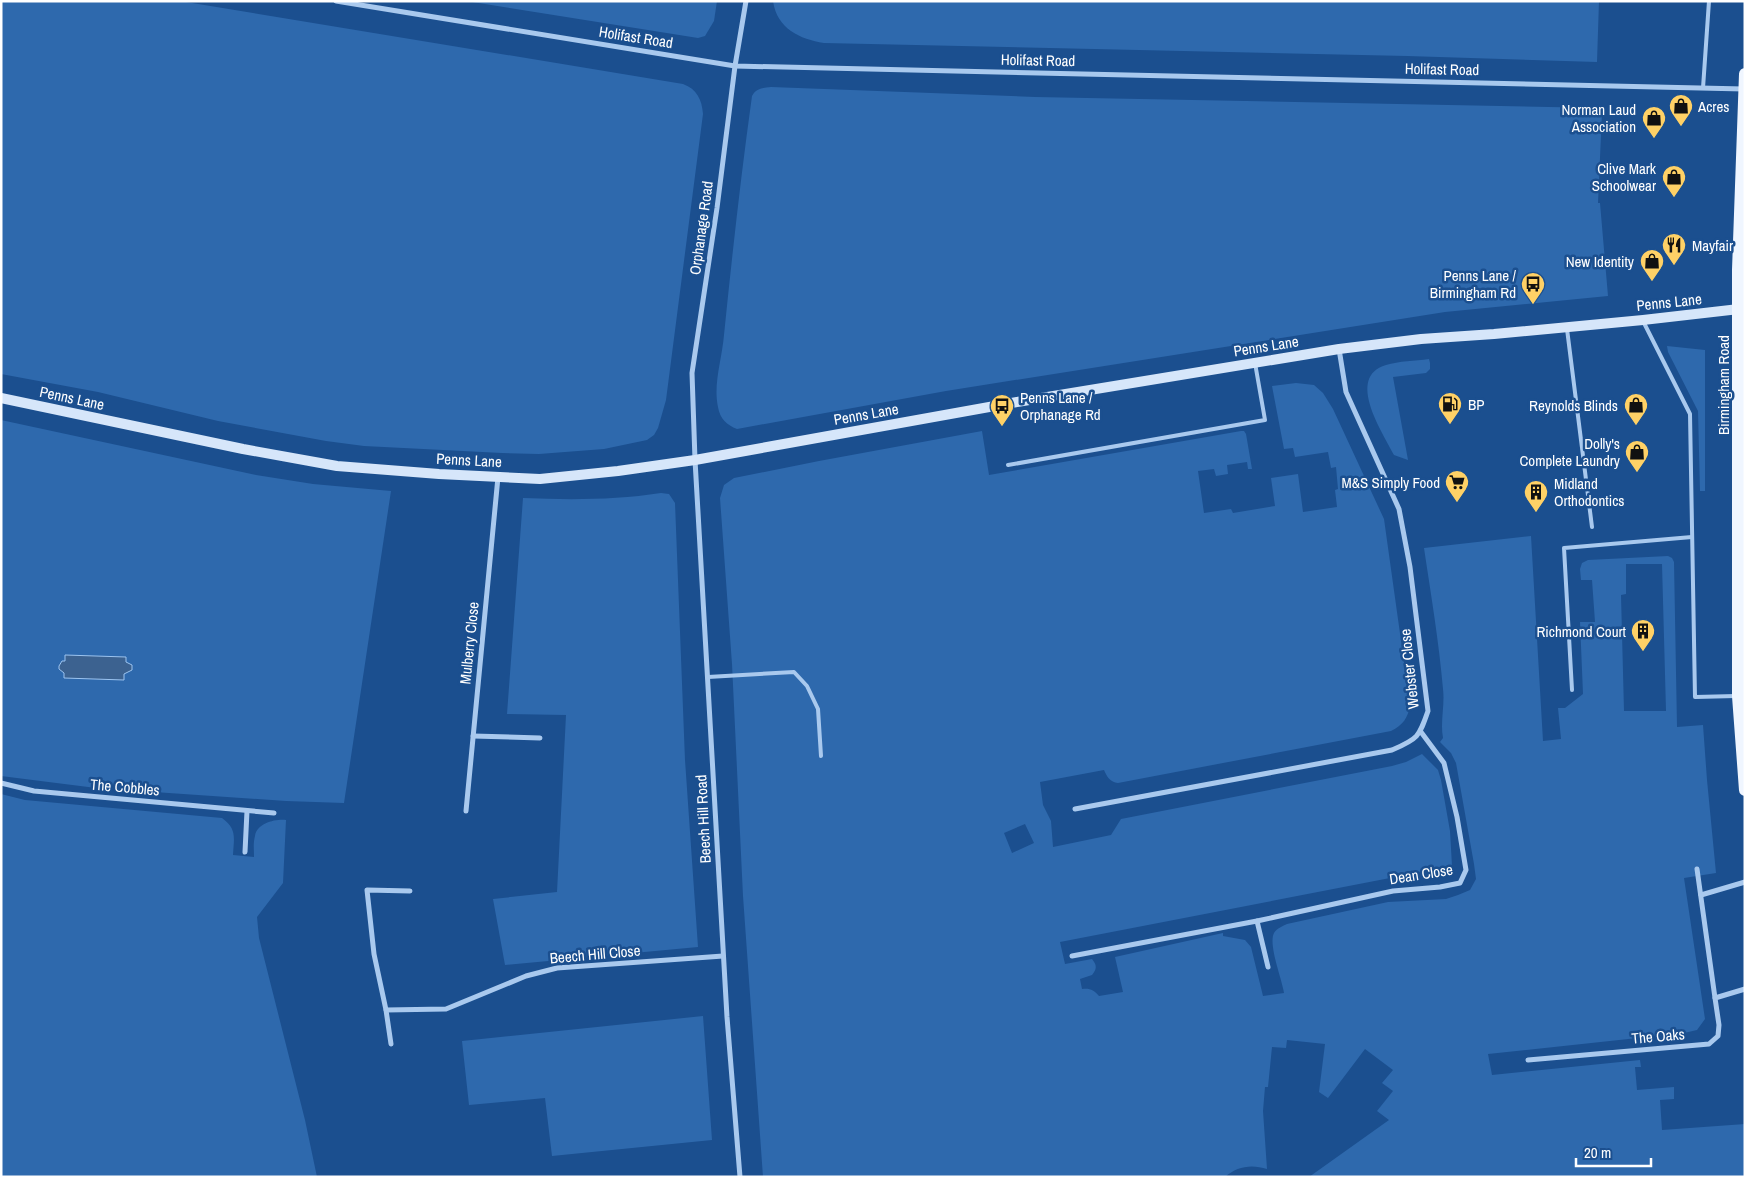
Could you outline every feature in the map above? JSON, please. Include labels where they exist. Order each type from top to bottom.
[{"type":"main road","name":"Birmingham Road","points":[[1745,74],[1738,270],[1738,696],[1745,790]]},
{"type":"main road","name":"Penns Lane","points":[[1,398],[243,449],[337,466],[438,474],[540,479],[618,471],[695,460],[1017,402],[1339,349],[1421,339],[1642,320],[1739,309]]},
{"type":"street","name":"Holifast Road","points":[[336,1],[736,66],[1744,89]]},
{"type":"street","name":"Orphanage Road","points":[[695,460],[692,373],[746,1]]},
{"type":"street","name":"Webster Close","points":[[1339,349],[1346,392],[1399,509],[1410,567],[1428,711],[1420,732]]},
{"type":"street","name":"Beech Hill Road","points":[[695,460],[723,956],[740,1177]]},
{"type":"street","name":"Mulberry Close","points":[[466,812],[498,477]]},
{"type":"street","points":[[1075,809],[1392,750],[1412,742],[1420,732]]},
{"type":"street","name":"Dean Close","points":[[1072,956],[1258,921],[1393,891],[1440,887],[1460,883],[1466,870],[1457,817],[1444,763],[1420,732]]},
{"type":"street","points":[[472,736],[540,738]]},
{"type":"street","name":"The Cobbles","points":[[1,783],[34,791],[274,813]]},
{"type":"street","points":[[244,852],[247,811]]},
{"type":"street","points":[[1697,870],[1715,998],[1745,989]]},
{"type":"street","points":[[1701,895],[1745,882]]},
{"type":"street","points":[[391,1044],[374,954],[367,890],[410,891]]},
{"type":"street","points":[[1258,921],[1268,967]]},
{"type":"street","name":"Beech Hill Close","points":[[386,1010],[446,1009],[526,976],[557,968],[723,956]]},
{"type":"street","name":"The Oaks","points":[[1528,1060],[1709,1044],[1718,1036],[1719,1025],[1715,998]]},
{"type":"lane","points":[[1703,88],[1709,1]]},
{"type":"lane","points":[[1642,320],[1690,414],[1695,697],[1738,696]]},
{"type":"lane","points":[[1566,327],[1592,527]]},
{"type":"lane","points":[[1008,465],[1265,420],[1255,363]]},
{"type":"lane","points":[[1572,690],[1564,548],[1692,537]]},
{"type":"lane","points":[[708,677],[794,672],[807,686],[818,709],[821,756]]},
{"type":"shaded area","points":[[1,1],[180,1],[688,86],[700,100],[703,114],[666,400],[658,428],[654,435],[647,440],[604,449],[539,454],[364,446],[218,421],[98,392],[1,374]]},
{"type":"shaded area","points":[[466,1],[717,1],[714,21],[705,36],[698,38]]},
{"type":"shaded area","points":[[773,1],[1599,1],[1597,62],[824,43],[806,39],[791,31],[779,19]]},
{"type":"shaded area","points":[[771,87],[1035,97],[1600,108],[1602,112],[1598,203],[1600,203],[1608,296],[1445,312],[946,391],[737,429],[730,426],[720,415],[717,398],[717,380],[723,344],[752,96],[758,90]]},
{"type":"shaded area","points":[[1667,346],[1705,350],[1705,491],[1700,491],[1698,411],[1668,352]]},
{"type":"shaded area","points":[[1429,359],[1430,369],[1426,373],[1393,377],[1408,460],[1394,455],[1382,433],[1370,406],[1368,381],[1374,371],[1386,365]]},
{"type":"shaded area","points":[[1296,383],[1314,385],[1323,393],[1333,409],[1384,519],[1410,705],[1408,714],[1402,724],[1391,731],[1118,783],[1109,779],[1104,770],[1040,782],[1043,805],[1051,821],[1053,847],[1111,835],[1121,819],[1392,766],[1422,754],[1438,770],[1441,780],[1450,831],[1452,866],[1060,942],[1065,964],[1092,959],[1096,969],[1092,975],[1080,979],[1082,989],[1092,990],[1099,996],[1123,992],[1115,957],[1223,933],[1223,936],[1245,940],[1251,947],[1263,996],[1284,993],[1273,945],[1274,933],[1280,927],[1388,902],[1446,899],[1470,890],[1476,879],[1456,763],[1451,753],[1440,742],[1443,738],[1443,689],[1424,548],[1531,536],[1543,741],[1561,739],[1558,708],[1565,708],[1583,694],[1580,622],[1595,622],[1592,580],[1581,580],[1580,569],[1582,563],[1588,560],[1668,556],[1674,562],[1677,727],[1703,725],[1716,873],[1684,878],[1705,1019],[1697,1030],[1684,1033],[1488,1054],[1492,1075],[1640,1060],[1641,1067],[1635,1067],[1637,1090],[1674,1087],[1674,1099],[1660,1100],[1662,1130],[1745,1124],[1745,1177],[1309,1177],[1389,1120],[1377,1111],[1393,1091],[1382,1083],[1393,1070],[1365,1049],[1328,1098],[1319,1092],[1325,1044],[1287,1040],[1286,1048],[1272,1047],[1268,1087],[1265,1087],[1263,1111],[1267,1169],[1245,1167],[1235,1170],[1225,1177],[763,1177],[743,896],[732,664],[720,498],[724,485],[734,478],[982,431],[989,475],[1244,431],[1252,469],[1248,469],[1247,462],[1227,465],[1228,474],[1216,476],[1214,469],[1198,471],[1204,513],[1231,509],[1233,513],[1275,506],[1271,478],[1298,474],[1303,512],[1337,507],[1335,490],[1338,489],[1336,467],[1331,468],[1328,452],[1295,457],[1293,448],[1284,449],[1272,386]],"holes":[[[1626,564],[1662,564],[1666,711],[1624,711],[1621,595],[1626,594]],[[1025,824],[1034,843],[1012,853],[1004,833]]]},
{"type":"shaded area","points":[[1,420],[256,475],[313,484],[391,491],[344,803],[286,801],[96,788],[1,776]]},
{"type":"shaded area","points":[[661,493],[669,494],[675,503],[685,760],[698,947],[505,965],[493,899],[557,892],[566,715],[507,714],[523,498],[592,499]]},
{"type":"shaded area","points":[[65,655],[126,657],[126,662],[132,665],[132,670],[124,674],[124,680],[64,678],[64,673],[59,669],[59,666],[62,661],[65,661]]},
{"type":"shaded area","points":[[1,794],[25,800],[222,818],[230,826],[234,834],[233,855],[254,857],[254,839],[259,828],[272,821],[286,820],[283,883],[257,917],[259,938],[305,1120],[317,1177],[1,1177]]},
{"type":"shaded area","points":[[703,1016],[712,1140],[552,1156],[545,1098],[469,1105],[462,1041]]},
{"type":"place","name":"Acres","points":[[1681,127]]},
{"type":"place","name":"Norman Laud Association","points":[[1654,139]]},
{"type":"place","name":"Clive Mark Schoolwear","points":[[1674,198]]},
{"type":"place","name":"Mayfair","points":[[1674,266]]},
{"type":"place","name":"New Identity","points":[[1652,282]]},
{"type":"place","name":"Penns Lane / Birmingham Rd","points":[[1533,305]]},
{"type":"place","name":"BP","points":[[1450,425]]},
{"type":"place","name":"Reynolds Blinds","points":[[1636,426]]},
{"type":"place","name":"Penns Lane / Orphanage Rd","points":[[1002,427]]},
{"type":"place","name":"Dolly's Complete Laundry","points":[[1637,473]]},
{"type":"place","name":"M&S Simply Food","points":[[1457,503]]},
{"type":"place","name":"Midland Orthodontics","points":[[1536,513]]},
{"type":"place","name":"Richmond Court","points":[[1643,652]]}]
